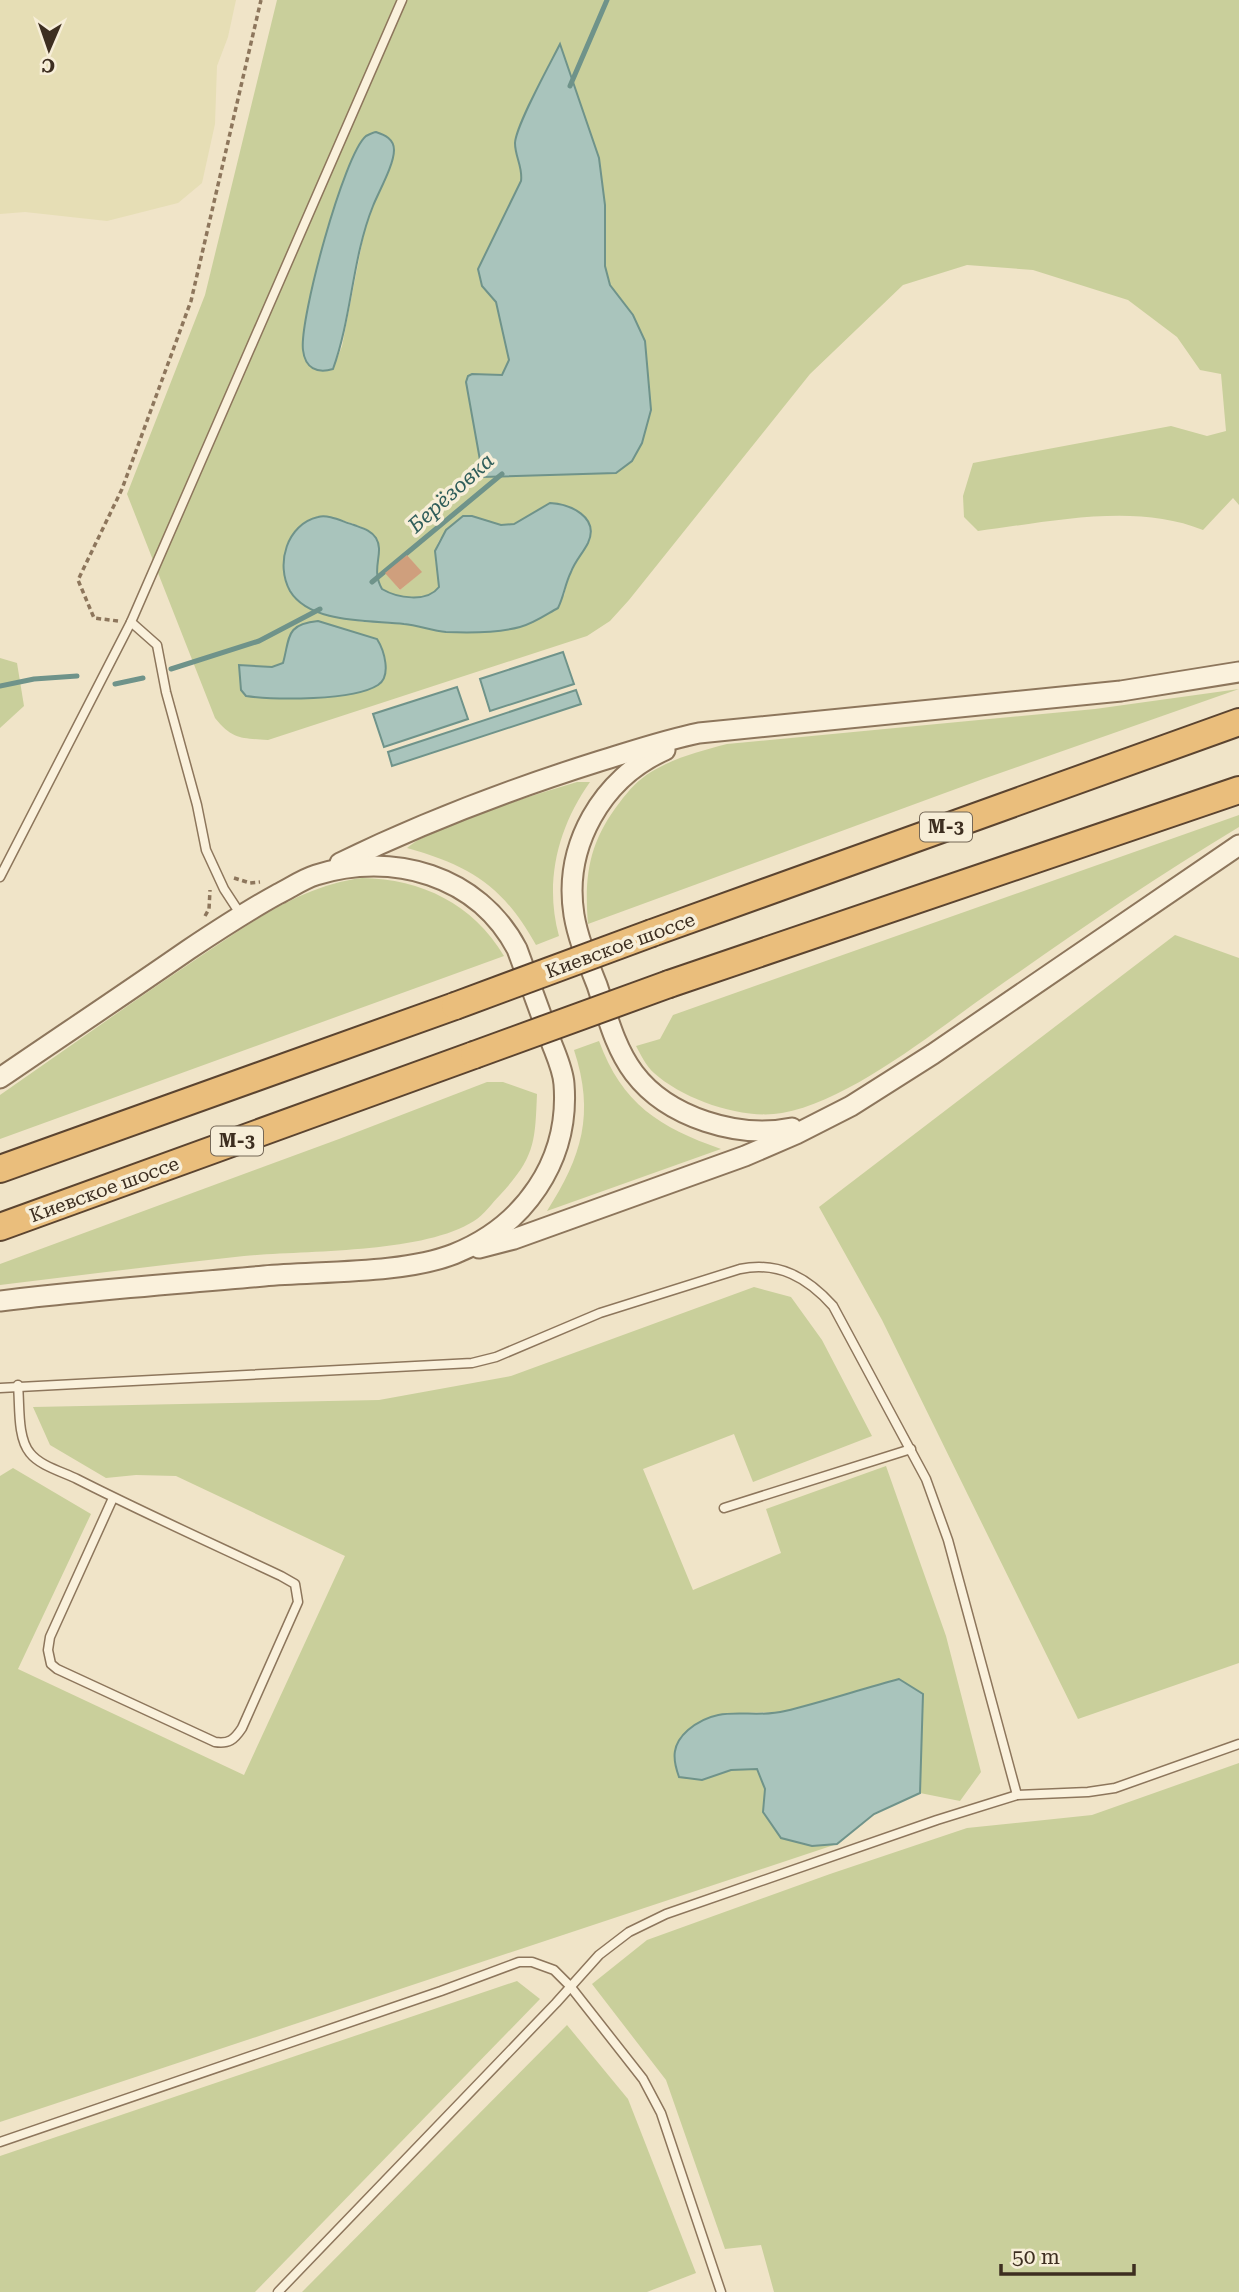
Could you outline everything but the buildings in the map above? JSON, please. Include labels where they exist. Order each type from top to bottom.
[{"type":"highway","name":"Киевское шоссе","points":[[0,1169],[1239,722]]},
{"type":"highway","name":"Киевское шоссе","points":[[0,1227],[669,984],[1239,789]]},
{"type":"street","points":[[0,1078],[241,915],[313,876],[407,832],[521,786],[666,740],[699,733],[1121,691],[1239,672]]},
{"type":"street","points":[[740,728],[676,746],[655,755],[627,773],[603,797],[581,840],[573,888],[576,923],[619,1047],[634,1072],[650,1089],[670,1105],[702,1121],[719,1126],[770,1131],[820,1122]]},
{"type":"street","points":[[0,1301],[391,1267],[514,1239],[745,1156],[820,1122],[868,1096],[1239,845]]},
{"type":"street","points":[[313,876],[348,867],[378,864],[400,866],[427,874],[453,885],[480,904],[501,926],[517,949],[564,1081],[564,1106],[559,1139],[551,1168],[527,1203],[492,1233],[455,1253]]},
{"type":"lane","points":[[0,877],[131,622],[402,0]]},
{"type":"lane","points":[[131,622],[157,645],[166,692],[206,850],[224,889],[241,915]]},
{"type":"lane","points":[[0,1388],[472,1363],[506,1353],[600,1313],[740,1269],[762,1266],[778,1269],[815,1286],[833,1306],[926,1479],[948,1539],[1017,1795]]},
{"type":"lane","points":[[18,1385],[22,1431],[30,1453],[38,1460],[295,1584],[298,1602],[242,1728],[228,1743],[215,1742],[51,1664],[48,1650],[50,1637],[113,1498]]},
{"type":"lane","points":[[724,1508],[911,1448]]},
{"type":"lane","points":[[278,2292],[599,1955],[629,1932],[666,1914],[1017,1795],[1115,1788],[1239,1744]]},
{"type":"lane","points":[[0,2142],[428,1996],[519,1962],[532,1962],[554,1970],[570,1986],[643,2079],[661,2113],[721,2292]]},
{"type":"path","points":[[131,622],[94,618],[78,580],[122,489],[191,302],[261,0]]},
{"type":"shaded area","points":[[0,0],[236,0],[228,37],[217,66],[215,124],[202,183],[178,203],[107,221],[25,212],[0,214]]},
{"type":"green space","points":[[277,0],[1239,0],[1239,505],[1233,498],[1203,530],[1149,517],[1121,516],[1062,519],[978,531],[964,517],[963,496],[973,463],[1171,426],[1207,436],[1226,431],[1221,374],[1200,370],[1177,337],[1128,300],[1033,270],[967,265],[903,285],[810,374],[610,621],[587,636],[268,740],[244,738],[227,730],[215,718],[127,494],[205,295]],"holes":[[[376,132],[394,149],[366,223],[342,346],[333,369]],[[515,142],[605,205],[605,266],[610,285],[633,315],[483,477],[496,375],[502,375],[509,360],[496,302],[478,269],[521,181]],[[550,503],[590,540],[571,574],[564,596],[406,624],[364,622],[321,614],[290,590],[320,516],[357,525],[373,535],[378,542],[377,574],[382,589],[409,597],[437,591],[439,581],[435,555],[440,540],[450,529],[472,516],[501,525],[514,524]],[[407,555],[421,572],[400,590],[386,573]],[[318,621],[382,681],[374,687],[347,694],[274,699],[239,666],[272,667],[283,663],[289,640],[300,625]]]},
{"type":"green space","points":[[0,658],[17,663],[24,706],[0,728]]},
{"type":"green space","points":[[1239,689],[983,779],[588,924],[588,874],[601,831],[627,793],[642,778],[688,755],[727,744],[1095,709]]},
{"type":"green space","points":[[577,782],[590,782],[570,817],[557,856],[553,895],[559,936],[536,945],[511,907],[483,881],[450,862],[407,848],[427,836],[474,816]]},
{"type":"green space","points":[[1239,815],[1239,827],[1083,928],[918,1044],[863,1080],[808,1106],[782,1113],[750,1114],[715,1106],[667,1083],[654,1073],[636,1046],[660,1039],[673,1015]]},
{"type":"green space","points":[[362,878],[405,883],[444,898],[477,922],[504,956],[0,1139],[0,1095],[146,993],[274,909],[316,889]]},
{"type":"green space","points":[[1175,935],[1239,958],[1239,1663],[1078,1719],[882,1320],[819,1207]]},
{"type":"green space","points":[[599,1041],[619,1081],[645,1110],[679,1132],[721,1149],[547,1211],[569,1172],[582,1134],[584,1094],[574,1050]]},
{"type":"green space","points":[[487,1082],[503,1082],[537,1094],[534,1137],[527,1159],[512,1182],[478,1218],[452,1232],[425,1240],[363,1249],[244,1256],[0,1285],[0,1264]]},
{"type":"green space","points":[[754,1287],[791,1297],[822,1340],[872,1436],[753,1482],[734,1434],[643,1469],[693,1590],[781,1553],[766,1509],[886,1466],[946,1636],[981,1772],[960,1801],[920,1793],[923,1694],[782,1712],[735,1713],[702,1780],[732,1770],[757,1769],[765,1789],[763,1812],[874,1814],[837,1844],[0,2122],[0,1476],[13,1468],[91,1514],[18,1669],[244,1775],[345,1556],[176,1476],[136,1475],[106,1478],[50,1445],[33,1407],[379,1400],[511,1376]]},
{"type":"green space","points":[[1239,1763],[1239,2292],[774,2292],[761,2245],[725,2249],[666,2080],[592,1984],[647,1940],[830,1874],[967,1828],[1092,1815]]},
{"type":"green space","points":[[517,1981],[540,1999],[255,2292],[0,2292],[0,2156]]},
{"type":"green space","points":[[567,2025],[628,2099],[696,2273],[647,2292],[302,2292]]},
{"type":"water","points":[[560,44],[599,158],[605,205],[605,266],[610,285],[633,315],[645,341],[651,410],[642,443],[632,461],[616,473],[483,477],[466,382],[472,374],[502,375],[509,360],[496,302],[482,286],[478,269],[521,181],[515,148],[517,134]]},
{"type":"water","points":[[376,132],[391,140],[394,146],[393,156],[366,226],[333,369],[317,370],[306,361],[303,350],[315,274],[346,173],[366,136]]},
{"type":"water","points":[[550,503],[566,506],[581,514],[587,519],[591,534],[567,581],[558,608],[525,626],[493,631],[446,632],[326,615],[299,602],[290,591],[286,580],[284,558],[292,536],[307,521],[327,517],[363,528],[374,535],[379,549],[377,574],[382,589],[403,597],[427,595],[439,587],[435,551],[446,530],[463,516],[501,525],[514,524]]},
{"type":"water","points":[[318,621],[377,639],[386,669],[382,681],[366,690],[333,697],[246,696],[241,690],[239,665],[272,667],[283,663],[288,640],[294,629]]},
{"type":"water","points":[[563,652],[574,684],[490,711],[480,679]]},
{"type":"water","points":[[457,687],[468,719],[384,747],[373,714]]},
{"type":"water","points":[[576,690],[581,704],[392,766],[388,752]]},
{"type":"water","points":[[899,1679],[923,1694],[920,1793],[874,1814],[837,1844],[812,1846],[781,1838],[763,1812],[765,1789],[757,1769],[731,1770],[702,1780],[679,1777],[675,1764],[676,1746],[688,1730],[712,1716],[785,1711]]},
{"type":"waterway","name":"Берёзовка","points":[[570,86],[607,0]]},
{"type":"waterway","name":"Берёзовка","points":[[372,582],[502,474]]},
{"type":"waterway","name":"Берёзовка","points":[[171,669],[259,641],[320,609]]},
{"type":"waterway","name":"Берёзовка","points":[[0,686],[34,679],[77,676]]},
{"type":"waterway","points":[[115,684],[143,678]]}]
